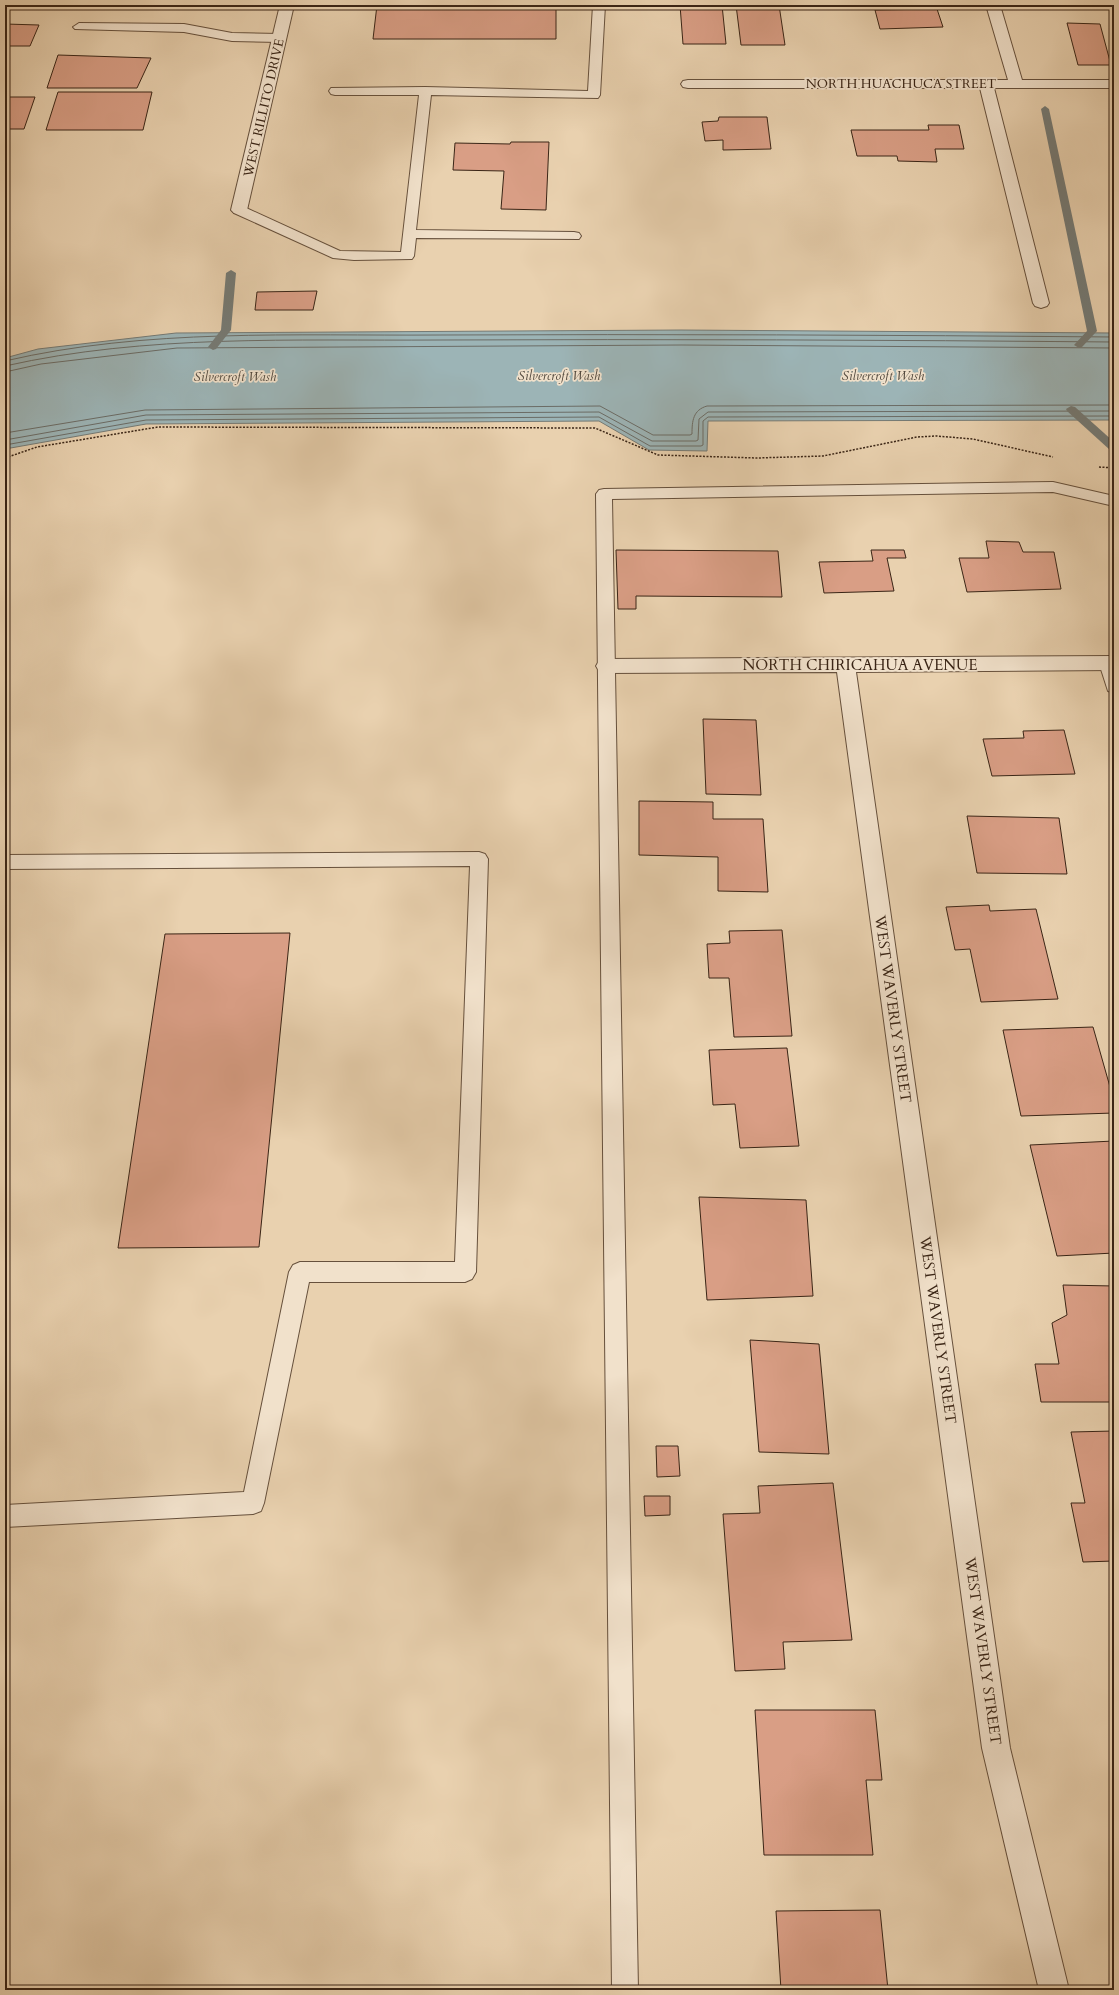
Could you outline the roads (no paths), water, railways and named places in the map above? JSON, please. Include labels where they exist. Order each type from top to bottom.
[{"type":"street","name":"WEST RILLITO DRIVE","points":[[239,210],[287,5]]},
{"type":"street","points":[[994,5],[1016,84]]},
{"type":"street","name":"NORTH HUACHUCA STREET","points":[[688,84],[1114,84]]},
{"type":"street","points":[[986,84],[1041,303]]},
{"type":"street","name":"NORTH CHIRICAHUA AVENUE","points":[[606,666],[1110,663]]},
{"type":"street","name":"WEST WAVERLY STREET","points":[[846,665],[996,1748],[1054,1990]]},
{"type":"lane","points":[[335,91],[425,91],[594,95],[599,5]]},
{"type":"lane","points":[[79,27],[184,28],[232,37],[280,38]]},
{"type":"lane","points":[[239,210],[338,255],[407,256],[425,91]]},
{"type":"lane","points":[[409,234],[574,236]]},
{"type":"lane","points":[[625,1990],[604,494],[1053,487],[1114,501]]},
{"type":"lane","points":[[1110,663],[1114,688]]},
{"type":"lane","points":[[5,862],[479,859],[465,1272],[300,1272],[254,1503],[5,1516]]},
{"type":"water","name":"Silvercroft Wash","points":[[681,330],[1114,333],[1114,420],[708,421],[707,451],[649,450],[599,421],[146,424],[5,449],[5,358],[38,349],[176,333]]},
{"type":"waterway","points":[[1045,109],[1092,331],[1079,345]]},
{"type":"waterway","points":[[213,347],[226,330],[231,273]]},
{"type":"waterway","points":[[1071,409],[1114,448]]}]
